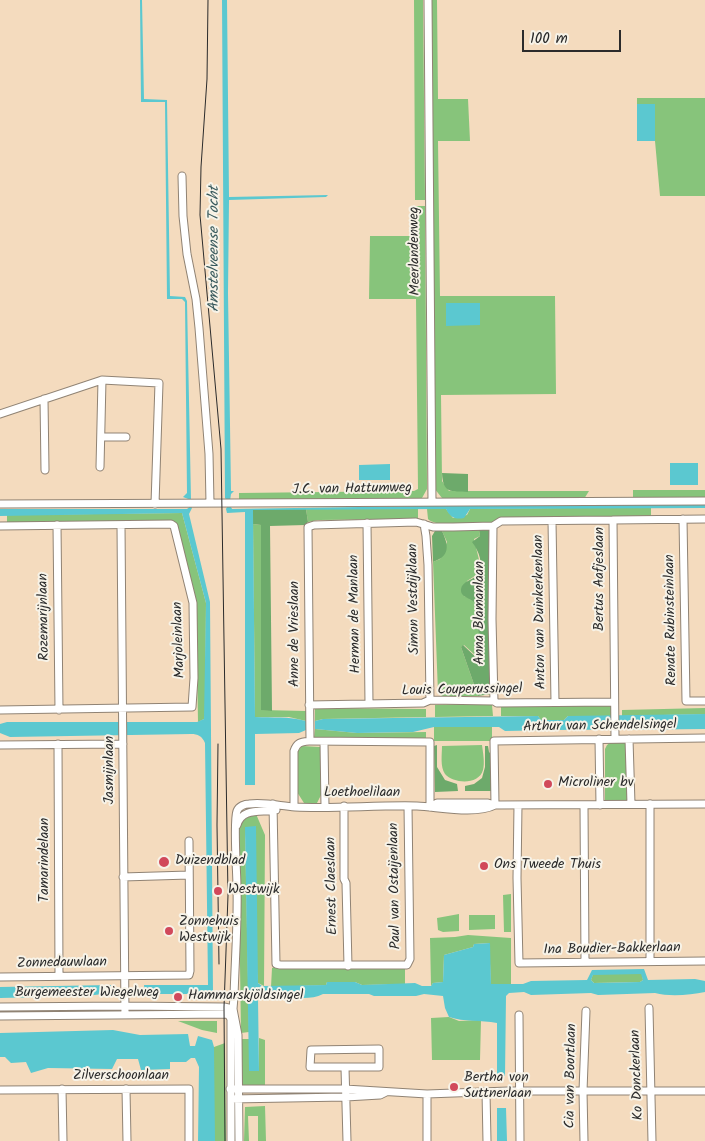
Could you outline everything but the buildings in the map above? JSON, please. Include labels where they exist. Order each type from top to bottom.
[{"type":"street","name":"Meerlandenweg","points":[[428,0],[432,502]]},
{"type":"street","points":[[182,176],[183,216],[187,254],[196,300],[199,328],[209,454],[210,504]]},
{"type":"street","points":[[100,467],[102,380]]},
{"type":"street","points":[[0,414],[102,380],[159,383],[154,504]]},
{"type":"street","points":[[44,399],[45,470]]},
{"type":"street","points":[[101,437],[126,437]]},
{"type":"street","name":"J.C. van Hattumweg","points":[[0,504],[705,501]]},
{"type":"street","name":"Renate Rubinsteinlaan","points":[[683,519],[686,701],[705,701]]},
{"type":"street","points":[[613,520],[705,519]]},
{"type":"street","name":"Bertus Aafjeslaan","points":[[424,524],[433,527],[493,526],[501,521],[613,520],[615,736]]},
{"type":"street","name":"Anton van Duinkerkenlaan","points":[[552,521],[556,702]]},
{"type":"street","name":"Simon Vestdijklaan","points":[[308,527],[314,525],[367,523],[416,522],[424,524],[428,564],[430,700]]},
{"type":"street","name":"Herman de Manlaan","points":[[367,523],[369,704]]},
{"type":"street","name":"Marjoleinlaan","points":[[0,526],[171,524],[174,526],[193,604],[194,678],[192,707],[0,710]]},
{"type":"street","name":"Rozemarijnlaan","points":[[57,525],[59,710]]},
{"type":"street","name":"Jasmijnlaan","points":[[120,525],[125,1014]]},
{"type":"street","name":"Anna Blamanlaan","points":[[493,526],[492,619],[494,701]]},
{"type":"street","name":"Anne de Vrieslaan","points":[[308,527],[310,742]]},
{"type":"street","name":"Louis Couperussingel","points":[[309,705],[423,703],[430,700],[494,701],[497,703],[614,702]]},
{"type":"street","name":"Arthur van Schendelsingel","points":[[495,805],[494,740],[599,740],[615,736],[629,739],[705,738]]},
{"type":"street","points":[[629,739],[631,804]]},
{"type":"street","points":[[599,740],[600,805]]},
{"type":"street","points":[[0,745],[123,741]]},
{"type":"street","points":[[294,807],[294,751],[300,742],[430,742],[430,807]]},
{"type":"street","points":[[324,742],[325,807]]},
{"type":"street","name":"Tamarindelaan","points":[[58,744],[59,976]]},
{"type":"street","name":"Loethoelilaan","points":[[231,1012],[237,890],[236,813],[240,807],[247,804],[273,807],[430,807],[437,803],[488,802],[495,805],[705,804]]},
{"type":"street","points":[[650,804],[650,961]]},
{"type":"street","name":"Ina Boudier-Bakkerlaan","points":[[518,805],[517,878],[520,963],[705,961]]},
{"type":"street","points":[[584,805],[585,962]]},
{"type":"street","name":"Ernest Claeslaan","points":[[344,806],[344,879],[346,883],[348,966]]},
{"type":"street","name":"Paul van Ostaijenlaan","points":[[348,966],[407,965],[410,959],[408,806]]},
{"type":"street","points":[[273,807],[276,964],[348,966]]},
{"type":"street","points":[[123,877],[189,875],[189,841]]},
{"type":"street","name":"Zonnedauwlaan","points":[[0,977],[189,975],[189,875]]},
{"type":"street","name":"Burgemeester Wiegelweg","points":[[0,1007],[224,1007],[231,1012]]},
{"type":"street","name":"Ko Donckerlaan","points":[[649,1008],[652,1141]]},
{"type":"street","name":"Cia van Boortlaan","points":[[584,1141],[583,1091],[586,1011]]},
{"type":"street","points":[[231,1012],[231,1141]]},
{"type":"street","points":[[231,1012],[238,1035],[239,1141]]},
{"type":"street","name":"Burgemeester Wiegelweg","points":[[0,1016],[231,1012]]},
{"type":"street","points":[[519,1015],[520,1141]]},
{"type":"street","points":[[379,1049],[379,1067],[345,1068],[310,1067],[310,1050],[379,1049]]},
{"type":"street","points":[[345,1068],[347,1141]]},
{"type":"street","points":[[126,1089],[127,1141]]},
{"type":"street","name":"Zilverschoonlaan","points":[[0,1090],[189,1089],[190,1141]]},
{"type":"street","points":[[230,1089],[346,1089],[427,1094],[705,1091]]},
{"type":"street","points":[[62,1090],[63,1141]]},
{"type":"street","points":[[230,1099],[346,1097],[380,1095],[387,1092]]},
{"type":"street","points":[[486,1092],[487,1141]]},
{"type":"street","points":[[427,1094],[427,1141]]},
{"type":"green space","points":[[414,0],[423,0],[425,200],[415,200]]},
{"type":"green space","points":[[430,0],[437,0],[438,99],[468,99],[470,141],[438,141],[440,296],[555,296],[556,394],[441,395],[442,481],[449,491],[589,491],[584,499],[442,498],[434,488]]},
{"type":"green space","points":[[637,98],[705,98],[705,196],[660,196],[655,141],[655,105],[637,104]]},
{"type":"green space","points":[[415,206],[425,206],[427,489],[422,498],[239,501],[239,493],[414,491],[418,489],[416,299],[369,299],[370,236],[415,236]]},
{"type":"green space","points":[[442,473],[468,474],[468,492],[453,491],[446,488]]},
{"type":"green space","points":[[633,490],[705,490],[705,499],[633,499]]},
{"type":"green space","points":[[651,507],[651,518],[615,519],[609,516],[500,518],[489,524],[467,525],[448,525],[432,522],[428,519],[427,509],[446,509],[453,518],[467,515],[470,509]]},
{"type":"green space","points":[[253,509],[306,509],[308,522],[305,525],[270,526],[272,711],[261,710],[261,525],[253,524]]},
{"type":"green space","points":[[306,509],[418,509],[418,519],[318,520],[308,522]]},
{"type":"green space","points":[[182,513],[206,603],[205,715],[204,719],[198,722],[196,603],[177,526],[7,523],[7,515]]},
{"type":"green space","points":[[253,524],[261,525],[261,710],[306,711],[306,721],[289,717],[255,717]]},
{"type":"green space","points":[[479,530],[480,536],[474,539],[481,568],[478,574],[467,581],[464,596],[472,599],[476,604],[477,627],[484,644],[484,650],[479,661],[464,645],[461,647],[478,696],[442,696],[438,693],[433,562],[440,559],[447,542],[442,531]]},
{"type":"green space","points":[[479,530],[489,530],[491,533],[491,694],[478,696],[461,647],[463,645],[479,660],[483,646],[478,630],[476,605],[462,595],[461,589],[480,570],[480,558],[472,542],[480,536]]},
{"type":"green space","points":[[435,531],[442,531],[447,546],[443,557],[433,562],[432,536]]},
{"type":"green space","points":[[489,703],[492,705],[493,716],[435,717],[435,705]]},
{"type":"green space","points":[[607,703],[612,707],[612,716],[568,716],[564,720],[541,720],[538,716],[501,716],[501,705]]},
{"type":"green space","points":[[315,708],[426,709],[426,717],[323,719],[315,721]]},
{"type":"green space","points":[[705,708],[705,714],[622,716],[622,710]]},
{"type":"green space","points":[[434,727],[492,727],[492,741],[434,741]]},
{"type":"green space","points":[[315,729],[357,733],[426,732],[426,740],[314,738]]},
{"type":"green space","points":[[611,742],[625,743],[627,747],[628,801],[605,802],[605,749]]},
{"type":"green space","points":[[437,745],[437,767],[445,780],[457,784],[458,791],[435,792],[434,746]]},
{"type":"green space","points":[[482,745],[484,767],[481,775],[472,780],[460,781],[454,780],[445,774],[442,764],[442,746]]},
{"type":"green space","points":[[302,746],[320,747],[323,751],[322,793],[317,803],[304,803],[297,792],[296,753]]},
{"type":"green space","points":[[485,746],[488,746],[489,752],[492,755],[493,791],[465,791],[465,786],[474,784],[482,778],[485,767]]},
{"type":"green space","points":[[256,814],[265,835],[264,986],[258,983],[245,827],[249,1032],[241,1033],[238,832],[243,819]]},
{"type":"green space","points":[[511,894],[511,932],[504,932],[503,895]]},
{"type":"green space","points":[[459,914],[459,931],[443,932],[438,930],[437,918]]},
{"type":"green space","points":[[469,915],[495,915],[495,929],[469,930]]},
{"type":"green space","points":[[468,935],[511,938],[511,984],[491,984],[489,943],[474,944],[473,947],[444,955],[443,982],[433,983],[431,986],[430,938]]},
{"type":"green space","points":[[405,967],[405,984],[362,985],[355,982],[327,982],[326,985],[271,987],[272,968],[283,969]]},
{"type":"green space","points":[[593,974],[642,974],[643,980],[640,982],[594,983],[591,980]]},
{"type":"green space","points":[[449,1017],[459,1021],[481,1020],[480,1060],[432,1060],[431,1018]]},
{"type":"green space","points":[[178,1021],[217,1021],[217,1033],[202,1030]]},
{"type":"green space","points":[[259,1038],[265,1040],[265,1087],[241,1086],[241,1039],[249,1039],[250,1071],[259,1071]]},
{"type":"green space","points":[[225,1043],[226,1141],[213,1141],[214,1047]]},
{"type":"green space","points":[[265,1106],[266,1141],[258,1141],[258,1116],[248,1116],[249,1141],[244,1141],[245,1107]]},
{"type":"water","points":[[140,0],[142,0],[144,99],[167,100],[170,296],[185,297],[187,301],[191,500],[183,497],[187,493],[185,302],[182,299],[167,299],[165,102],[141,102]]},
{"type":"water","points":[[222,0],[227,0],[229,197],[328,195],[326,197],[229,200],[228,293],[231,491],[234,491],[231,494],[230,501],[227,501],[225,498]]},
{"type":"water","points":[[637,104],[655,104],[655,141],[637,141]]},
{"type":"water","points":[[446,303],[480,303],[480,325],[446,326]]},
{"type":"water","points":[[670,463],[698,463],[698,485],[670,485]]},
{"type":"water","points":[[390,464],[390,480],[359,480],[359,465]]},
{"type":"water","points":[[705,504],[705,508],[470,509],[464,518],[458,519],[451,516],[446,509],[253,510],[255,717],[299,719],[306,721],[306,730],[299,733],[255,734],[255,785],[245,785],[245,512],[227,513],[227,507],[232,509]]},
{"type":"water","points":[[191,506],[189,514],[210,602],[213,994],[145,994],[144,985],[208,985],[204,741],[196,734],[10,737],[0,733],[0,724],[7,722],[197,722],[204,719],[206,603],[182,513],[0,516],[0,509],[187,509]]},
{"type":"water","points":[[705,714],[705,729],[505,731],[499,727],[434,727],[413,732],[357,733],[315,729],[315,721],[323,719],[538,716],[541,720],[564,720],[568,716]]},
{"type":"water","points":[[256,826],[258,983],[262,986],[326,985],[327,982],[355,982],[362,985],[415,983],[422,986],[431,986],[433,983],[443,982],[444,955],[473,947],[474,944],[490,943],[491,984],[587,980],[592,970],[644,969],[648,980],[695,979],[705,981],[705,992],[687,995],[655,993],[598,995],[591,993],[531,995],[524,992],[509,993],[506,996],[505,1076],[497,1076],[497,1023],[449,1017],[443,996],[424,994],[416,996],[374,996],[369,994],[323,994],[316,997],[301,998],[262,994],[258,998],[259,1071],[249,1071],[245,827]],"holes":[[[641,974],[643,980],[640,982],[594,983],[591,980],[593,975]]]},
{"type":"water","points":[[111,985],[110,993],[87,996],[0,998],[0,987]]},
{"type":"water","points":[[113,1030],[140,1035],[188,1034],[190,1046],[195,1046],[198,1036],[212,1040],[214,1047],[215,1141],[198,1141],[199,1067],[195,1058],[191,1058],[186,1062],[170,1062],[170,1069],[141,1070],[138,1059],[117,1059],[112,1069],[48,1068],[31,1073],[26,1062],[11,1063],[5,1057],[0,1057],[0,1033]]},
{"type":"water","points":[[497,1108],[506,1108],[507,1141],[497,1141]]},
{"type":"tram line","points":[[208,0],[207,79],[200,215],[221,449],[228,895],[224,1007],[225,1141]]},
{"type":"tram line","points":[[218,744],[219,964]]},
{"type":"place","name":"Microliner bv","points":[[548,784]]},
{"type":"place","name":"Duizendblad","points":[[164,862]]},
{"type":"place","name":"Ons Tweede Thuis","points":[[484,866]]},
{"type":"place","name":"Westwijk","points":[[218,891]]},
{"type":"place","name":"Zonnehuis Westwijk","points":[[169,931]]},
{"type":"place","name":"Hammarskjöldsingel","points":[[178,997]]},
{"type":"place","name":"Bertha von Suttnerlaan","points":[[454,1087]]},
{"type":"water label","name":"Amstelveense Tocht","points":[[215,249]]}]
